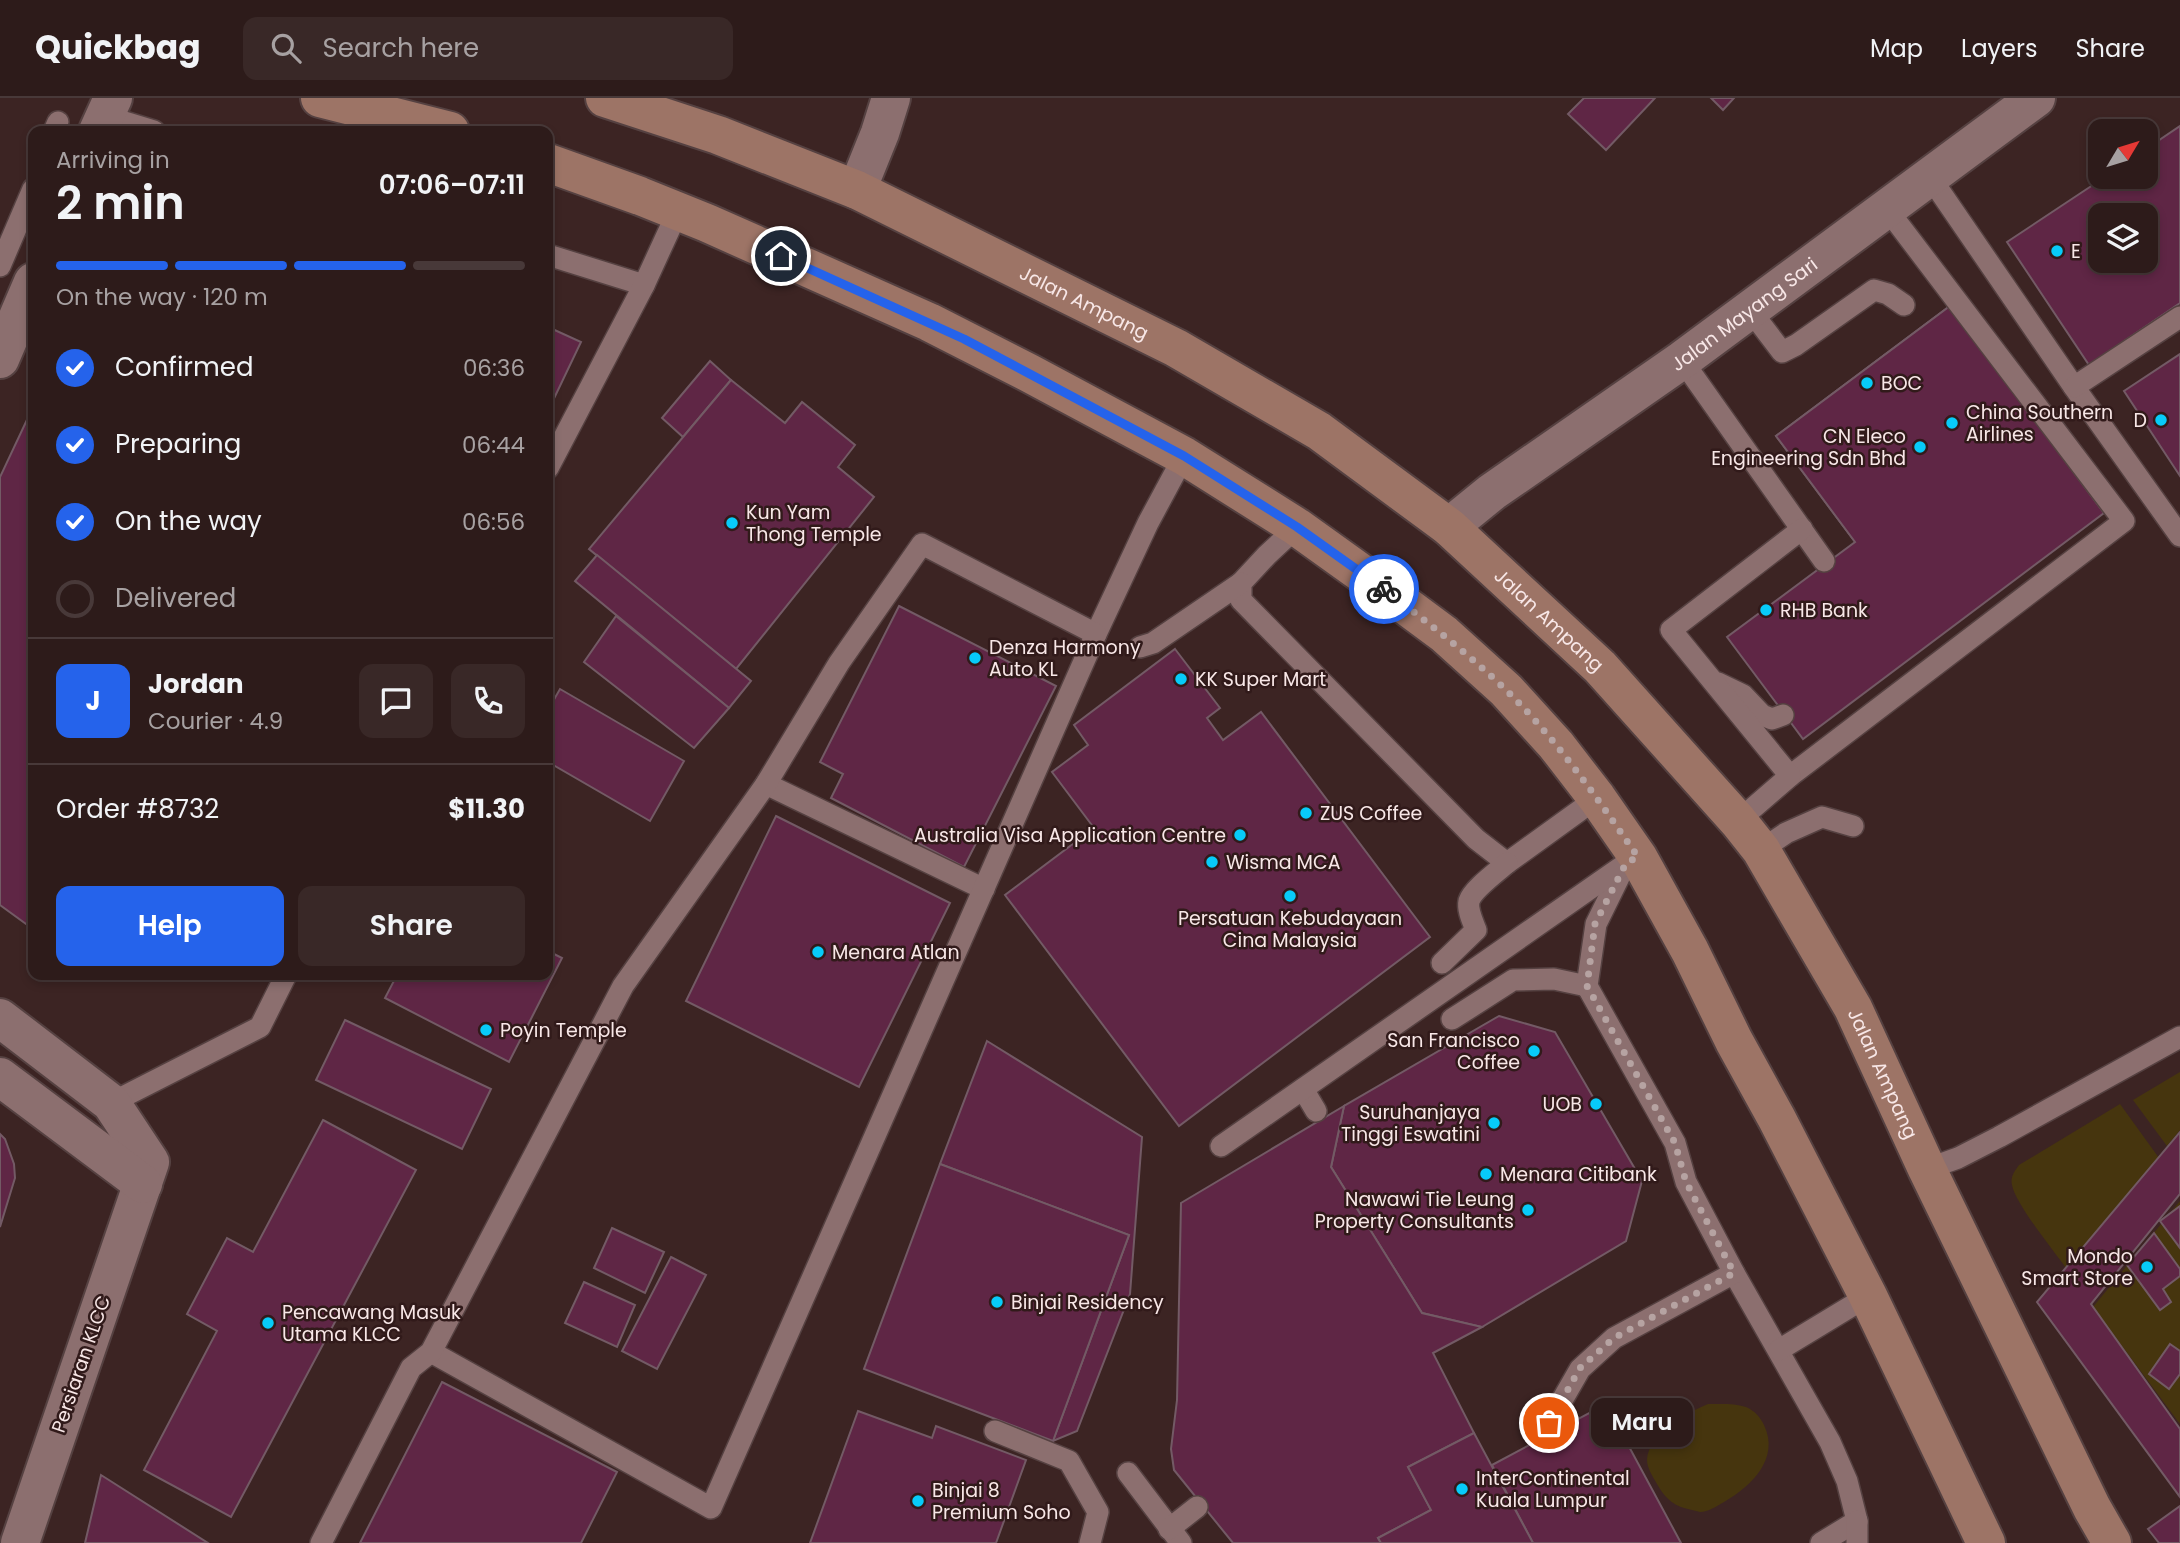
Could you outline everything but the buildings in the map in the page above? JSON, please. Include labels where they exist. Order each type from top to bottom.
[{"type":"main road","points":[[320,98],[430,126]]},
{"type":"main road","name":"Jalan Ampang","points":[[605,98],[718,135],[858,190],[1176,348],[1319,431],[1449,527],[1600,667],[1761,850],[1853,1008],[1927,1169],[2092,1508],[2112,1543]]},
{"type":"main road","points":[[553,165],[678,211],[929,322],[1184,456],[1297,527],[1444,634],[1506,690],[1556,745],[1597,798],[1632,860],[1690,951],[1734,1041],[1868,1296],[1986,1543]]},
{"type":"street","points":[[858,190],[891,98]]},
{"type":"street","name":"Jalan Mayang Sari","points":[[1449,527],[1492,492],[1682,360],[2036,98]]},
{"type":"street","points":[[0,359],[28,294]]},
{"type":"street","name":"Persiaran KLCC","points":[[0,1018],[111,1102],[150,1162],[20,1543]]},
{"type":"street","points":[[0,1077],[143,1184]]},
{"type":"lane","points":[[106,115],[139,126]]},
{"type":"lane","points":[[1930,177],[2180,536]]},
{"type":"lane","points":[[0,266],[28,201]]},
{"type":"lane","points":[[1738,821],[1910,673],[2124,521],[1887,209]]},
{"type":"lane","points":[[553,458],[643,285],[678,211]]},
{"type":"lane","points":[[553,257],[643,285]]},
{"type":"lane","points":[[1750,310],[1782,352],[1874,290],[1888,294],[1904,305]]},
{"type":"lane","points":[[2074,387],[2180,317]]},
{"type":"lane","points":[[1682,360],[1824,561]]},
{"type":"lane","points":[[431,1352],[711,1508],[1096,635],[1148,523],[1184,456]]},
{"type":"lane","points":[[1140,647],[1153,643],[1241,583],[1297,527]]},
{"type":"lane","points":[[1790,776],[1671,630],[1802,529]]},
{"type":"lane","points":[[321,1543],[411,1368],[431,1352],[623,985],[766,784],[839,663],[922,544],[1096,635]]},
{"type":"lane","points":[[1241,583],[1241,600],[1476,839],[1507,863]]},
{"type":"lane","points":[[1713,681],[1743,695],[1762,715],[1772,719],[1783,715]]},
{"type":"lane","points":[[766,784],[984,888]]},
{"type":"lane","points":[[1442,963],[1476,930],[1469,910],[1469,900],[1482,886],[1507,863],[1597,798]]},
{"type":"lane","points":[[1761,850],[1786,833],[1822,817],[1853,825]]},
{"type":"lane","points":[[1632,860],[1595,924],[1587,986],[1675,1143],[1830,1442],[1847,1481],[1857,1521],[1857,1543]]},
{"type":"lane","points":[[1221,1146],[1632,860]]},
{"type":"lane","points":[[1452,1019],[1513,979],[1554,979],[1587,986]]},
{"type":"lane","points":[[111,1102],[260,1027],[284,980]]},
{"type":"lane","points":[[1927,1169],[1958,1158],[1999,1138],[2180,1037]]},
{"type":"lane","points":[[1303,1089],[1316,1111]]},
{"type":"lane","points":[[1675,1143],[1686,1182],[1734,1273],[1783,1348]]},
{"type":"lane","points":[[1549,1423],[1580,1368],[1614,1338],[1734,1273]]},
{"type":"lane","points":[[1783,1348],[1868,1296]]},
{"type":"lane","points":[[995,1431],[1069,1461],[1098,1512],[1090,1543]]},
{"type":"lane","points":[[1128,1473],[1175,1536],[1197,1507]]},
{"type":"lane","points":[[1821,1543],[1857,1521]]},
{"type":"shaded area","points":[[2180,1072],[2180,1130],[2167,1146],[2133,1100]]},
{"type":"shaded area","points":[[2120,1104],[2159,1158],[2066,1268],[2020,1203],[2012,1185],[2012,1176],[2019,1165]]},
{"type":"shaded area","points":[[2180,1201],[2180,1424],[2093,1307]]},
{"type":"shaded area","points":[[1708,1404],[1737,1405],[1752,1410],[1764,1425],[1768,1449],[1760,1470],[1744,1488],[1715,1507],[1700,1512],[1680,1507],[1668,1499],[1652,1475],[1647,1460],[1649,1450],[1661,1433],[1680,1418]]},
{"type":"way so far","points":[[1384,589],[1444,634],[1506,690],[1556,745],[1638,857],[1626,863],[1595,924],[1587,986],[1675,1143],[1686,1182],[1734,1273],[1614,1338],[1580,1368],[1549,1423]]},
{"type":"place","name":"E","points":[[2057,251]]},
{"type":"place","name":"BOC","points":[[1867,383]]},
{"type":"place","name":"D","points":[[2161,420]]},
{"type":"place","name":"China Southern Airlines","points":[[1952,423]]},
{"type":"place","name":"CN Eleco Engineering Sdn Bhd","points":[[1920,447]]},
{"type":"place","name":"Kun Yam Thong Temple","points":[[732,523]]},
{"type":"place","name":"RHB Bank","points":[[1766,610]]},
{"type":"place","name":"Denza Harmony Auto KL","points":[[975,658]]},
{"type":"place","name":"KK Super Mart","points":[[1181,679]]},
{"type":"place","name":"ZUS Coffee","points":[[1306,813]]},
{"type":"place","name":"Australia Visa Application Centre","points":[[1240,835]]},
{"type":"place","name":"Wisma MCA","points":[[1212,862]]},
{"type":"place","name":"Persatuan Kebudayaan Cina Malaysia","points":[[1290,896]]},
{"type":"place","name":"Menara Atlan","points":[[818,952]]},
{"type":"place","name":"Poyin Temple","points":[[486,1030]]},
{"type":"place","name":"San Francisco Coffee","points":[[1534,1051]]},
{"type":"place","name":"UOB","points":[[1596,1104]]},
{"type":"place","name":"Suruhanjaya Tinggi Eswatini","points":[[1494,1123]]},
{"type":"place","name":"Menara Citibank","points":[[1486,1174]]},
{"type":"place","name":"Nawawi Tie Leung Property Consultants","points":[[1528,1210]]},
{"type":"place","name":"Mondo Smart Store","points":[[2147,1267]]},
{"type":"place","name":"Binjai Residency","points":[[997,1302]]},
{"type":"place","name":"Pencawang Masuk Utama KLCC","points":[[268,1323]]},
{"type":"place","name":"Maru","points":[[1549,1423]]},
{"type":"place","name":"InterContinental Kuala Lumpur","points":[[1462,1489]]},
{"type":"place","name":"Binjai 8 Premium Soho","points":[[918,1501]]},
{"type":"route","points":[[781,256],[964,339],[1184,456],[1297,527],[1384,589]]}]
